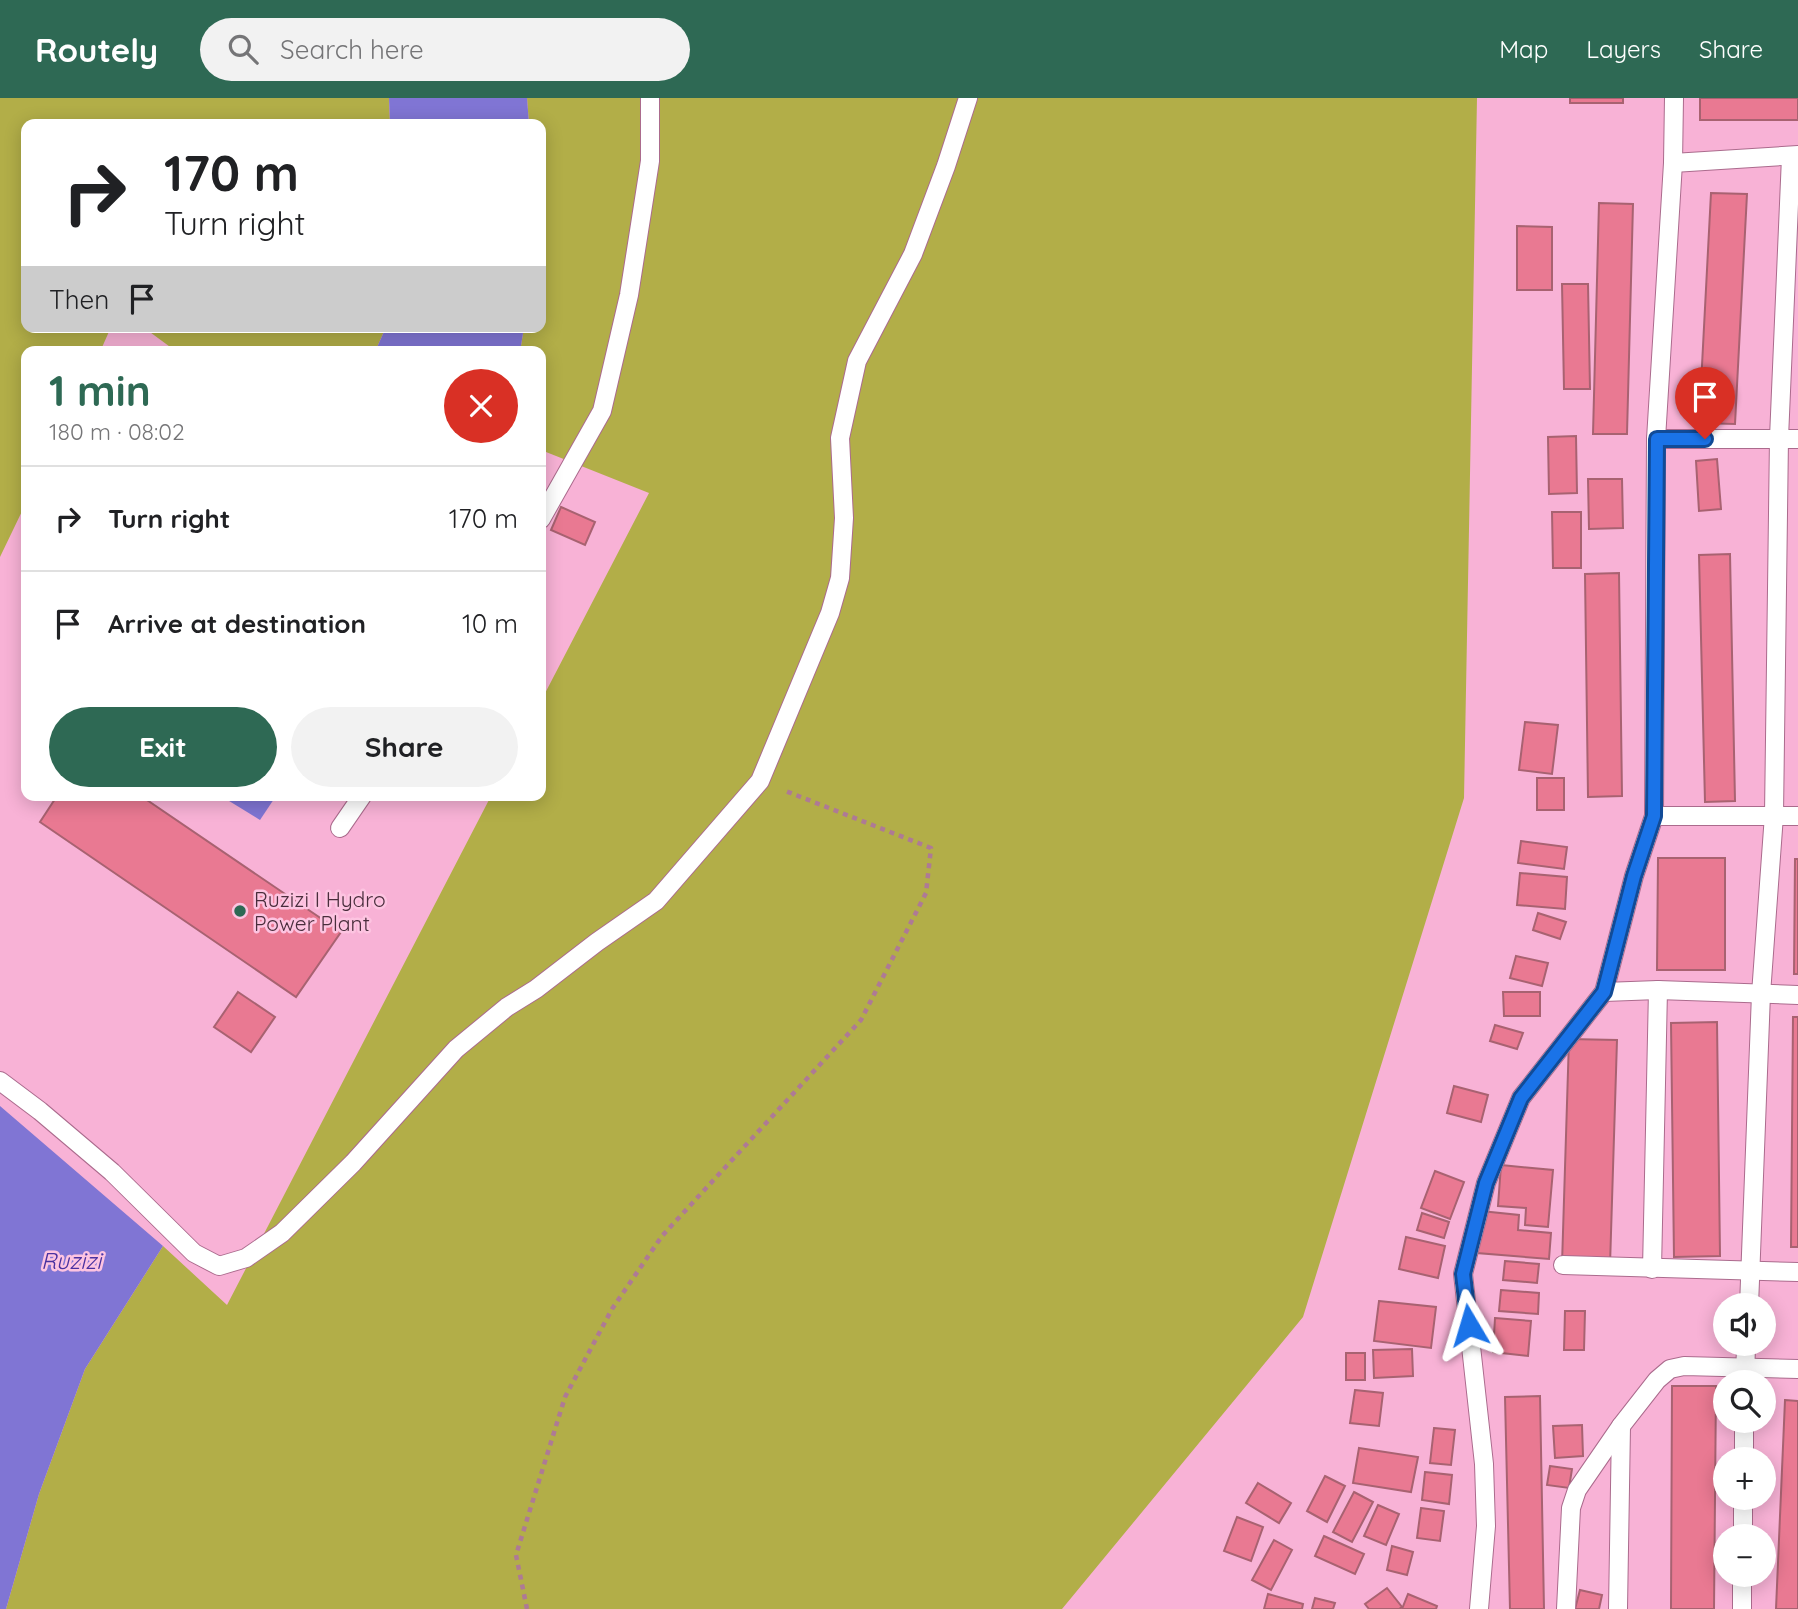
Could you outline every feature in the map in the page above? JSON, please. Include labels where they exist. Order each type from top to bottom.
[{"type":"lane","points":[[546,510],[602,411],[629,295],[650,161],[650,98]]},
{"type":"lane","points":[[0,1081],[40,1111],[111,1172],[194,1253],[219,1266],[246,1258],[282,1233],[344,1172],[456,1049],[507,1007],[536,989],[656,901],[760,781],[830,613],[839,578],[845,518],[840,438],[857,361],[913,254],[968,98]]},
{"type":"lane","points":[[1479,1609],[1486,1526],[1484,1464],[1463,1274],[1486,1183],[1521,1098],[1604,992],[1634,876],[1654,816],[1657,439],[1673,163],[1674,98]]},
{"type":"lane","points":[[1673,163],[1795,156],[1779,438],[1773,815],[1761,994],[1750,1293]]},
{"type":"lane","points":[[1657,439],[1798,439]]},
{"type":"lane","points":[[340,828],[359,801]]},
{"type":"lane","points":[[1654,816],[1798,816]]},
{"type":"lane","points":[[1604,992],[1658,990],[1798,995]]},
{"type":"lane","points":[[1652,1269],[1658,990]]},
{"type":"lane","points":[[1563,1265],[1798,1272]]},
{"type":"lane","points":[[1566,1609],[1571,1508],[1577,1489],[1621,1426],[1657,1380],[1670,1368],[1684,1366],[1713,1370]]},
{"type":"lane","points":[[1776,1371],[1798,1369]]},
{"type":"lane","points":[[1618,1609],[1621,1426]]},
{"type":"lane","points":[[1742,1587],[1742,1609]]},
{"type":"path","points":[[527,1609],[516,1555],[565,1396],[612,1309],[662,1236],[861,1020],[926,893],[931,848],[760,781]]},
{"type":"shaded area","points":[[0,98],[389,98],[390,119],[21,119],[21,333],[108,333],[103,346],[21,346],[21,513],[0,557]]},
{"type":"shaded area","points":[[527,98],[1477,98],[1464,798],[1303,1317],[1062,1609],[6,1609],[39,1494],[85,1369],[163,1246],[227,1305],[488,801],[546,801],[546,691],[649,493],[546,452],[546,346],[521,346],[523,333],[546,333],[546,119],[529,119]]},
{"type":"shaded area","points":[[151,333],[383,333],[378,346],[169,346]]},
{"type":"water","points":[[389,98],[527,98],[529,119],[390,119]]},
{"type":"water","points":[[383,333],[523,333],[521,346],[378,346]]},
{"type":"water","points":[[229,801],[273,801],[260,820]]},
{"type":"water","name":"Ruzizi","points":[[0,1106],[163,1246],[85,1369],[39,1494],[6,1609],[0,1609]]},
{"type":"building","points":[[1570,98],[1623,98],[1623,103],[1570,103]]},
{"type":"building","points":[[1700,98],[1798,98],[1798,120],[1700,120]]},
{"type":"building","points":[[1711,193],[1747,194],[1735,424],[1699,423]]},
{"type":"building","points":[[1599,203],[1633,204],[1627,434],[1593,434]]},
{"type":"building","points":[[1517,226],[1552,227],[1552,290],[1517,290]]},
{"type":"building","points":[[1562,284],[1588,284],[1590,389],[1564,389]]},
{"type":"building","points":[[1576,436],[1577,493],[1549,494],[1548,437]]},
{"type":"building","points":[[1717,459],[1721,509],[1699,511],[1696,461]]},
{"type":"building","points":[[1588,479],[1622,479],[1623,528],[1589,529]]},
{"type":"building","points":[[561,507],[595,522],[585,545],[551,530]]},
{"type":"building","points":[[1552,512],[1581,512],[1581,568],[1553,568]]},
{"type":"building","points":[[1730,554],[1735,801],[1705,802],[1699,555]]},
{"type":"building","points":[[1619,573],[1622,796],[1588,797],[1585,574]]},
{"type":"building","points":[[1525,722],[1558,725],[1552,774],[1519,770]]},
{"type":"building","points":[[1537,778],[1564,778],[1564,810],[1537,810]]},
{"type":"building","name":"Ruzizi I Hydro Power Plant","points":[[54,801],[148,801],[341,932],[296,997],[40,822]]},
{"type":"building","points":[[1521,841],[1567,847],[1564,869],[1518,863]]},
{"type":"building","points":[[1658,858],[1725,858],[1725,970],[1657,970]]},
{"type":"building","points":[[1795,859],[1798,859],[1798,974],[1794,974]]},
{"type":"building","points":[[1520,873],[1567,877],[1565,909],[1517,905]]},
{"type":"building","points":[[1538,913],[1566,922],[1560,939],[1533,930]]},
{"type":"building","points":[[1516,956],[1548,963],[1542,986],[1510,978]]},
{"type":"building","points":[[238,992],[275,1017],[251,1052],[214,1027]]},
{"type":"building","points":[[1503,992],[1540,992],[1540,1016],[1504,1016]]},
{"type":"building","points":[[1793,1017],[1798,1017],[1798,1247],[1791,1247]]},
{"type":"building","points":[[1717,1022],[1720,1256],[1674,1257],[1671,1023]]},
{"type":"building","points":[[1495,1025],[1523,1033],[1517,1049],[1490,1041]]},
{"type":"building","points":[[1569,1039],[1617,1040],[1610,1265],[1562,1264]]},
{"type":"building","points":[[1454,1086],[1488,1095],[1481,1122],[1447,1113]]},
{"type":"building","points":[[1501,1165],[1553,1170],[1548,1227],[1525,1225],[1526,1208],[1498,1206]]},
{"type":"building","points":[[1435,1171],[1464,1182],[1450,1219],[1421,1208]]},
{"type":"building","points":[[1481,1211],[1519,1215],[1518,1230],[1551,1233],[1549,1259],[1477,1253]]},
{"type":"building","points":[[1422,1213],[1449,1222],[1444,1238],[1417,1230]]},
{"type":"building","points":[[1406,1237],[1445,1246],[1438,1278],[1399,1269]]},
{"type":"building","points":[[1505,1261],[1539,1264],[1537,1283],[1503,1280]]},
{"type":"building","points":[[1501,1290],[1539,1293],[1538,1314],[1499,1311]]},
{"type":"building","points":[[1379,1301],[1436,1307],[1431,1348],[1374,1341]]},
{"type":"building","points":[[1565,1311],[1585,1311],[1584,1350],[1564,1350]]},
{"type":"building","points":[[1495,1318],[1531,1321],[1528,1356],[1493,1352]]},
{"type":"building","points":[[1412,1349],[1413,1376],[1374,1378],[1373,1350]]},
{"type":"building","points":[[1346,1353],[1365,1353],[1365,1380],[1346,1380]]},
{"type":"building","points":[[1672,1386],[1713,1386],[1713,1433],[1716,1433],[1715,1447],[1713,1447],[1714,1609],[1671,1609]]},
{"type":"building","points":[[1355,1390],[1383,1393],[1379,1426],[1350,1423]]},
{"type":"building","points":[[1540,1396],[1544,1609],[1510,1609],[1505,1397]]},
{"type":"building","points":[[1785,1400],[1798,1401],[1798,1609],[1776,1609]]},
{"type":"building","points":[[1582,1425],[1583,1456],[1555,1458],[1553,1426]]},
{"type":"building","points":[[1434,1428],[1455,1430],[1451,1465],[1430,1463]]},
{"type":"building","points":[[1359,1448],[1418,1457],[1411,1492],[1353,1483]]},
{"type":"building","points":[[1550,1466],[1572,1469],[1569,1488],[1547,1485]]},
{"type":"building","points":[[1425,1472],[1452,1475],[1449,1504],[1422,1500]]},
{"type":"building","points":[[1325,1476],[1345,1486],[1327,1522],[1307,1511]]},
{"type":"building","points":[[1258,1483],[1291,1503],[1279,1523],[1246,1503]]},
{"type":"building","points":[[1354,1492],[1373,1502],[1352,1542],[1333,1532]]},
{"type":"building","points":[[1378,1505],[1399,1514],[1386,1545],[1364,1536]]},
{"type":"building","points":[[1421,1508],[1444,1511],[1440,1541],[1417,1538]]},
{"type":"building","points":[[1237,1517],[1263,1527],[1251,1561],[1224,1551]]},
{"type":"building","points":[[1324,1536],[1364,1554],[1355,1574],[1315,1556]]},
{"type":"building","points":[[1274,1540],[1292,1550],[1271,1590],[1252,1580]]},
{"type":"building","points":[[1392,1546],[1413,1552],[1407,1575],[1387,1570]]},
{"type":"building","points":[[1387,1588],[1402,1607],[1369,1609],[1365,1604]]},
{"type":"building","points":[[1580,1590],[1602,1595],[1599,1609],[1575,1609]]},
{"type":"building","points":[[1268,1594],[1303,1604],[1302,1609],[1264,1609]]},
{"type":"building","points":[[1408,1594],[1437,1606],[1436,1609],[1402,1609]]},
{"type":"building","points":[[1315,1598],[1335,1603],[1333,1609],[1312,1609]]},
{"type":"place","name":"Ruzizi I Hydro Power Plant","points":[[240,911]]},
{"type":"route","points":[[1469,1325],[1463,1274],[1486,1183],[1521,1098],[1604,992],[1634,876],[1654,816],[1657,439],[1705,439]]}]
